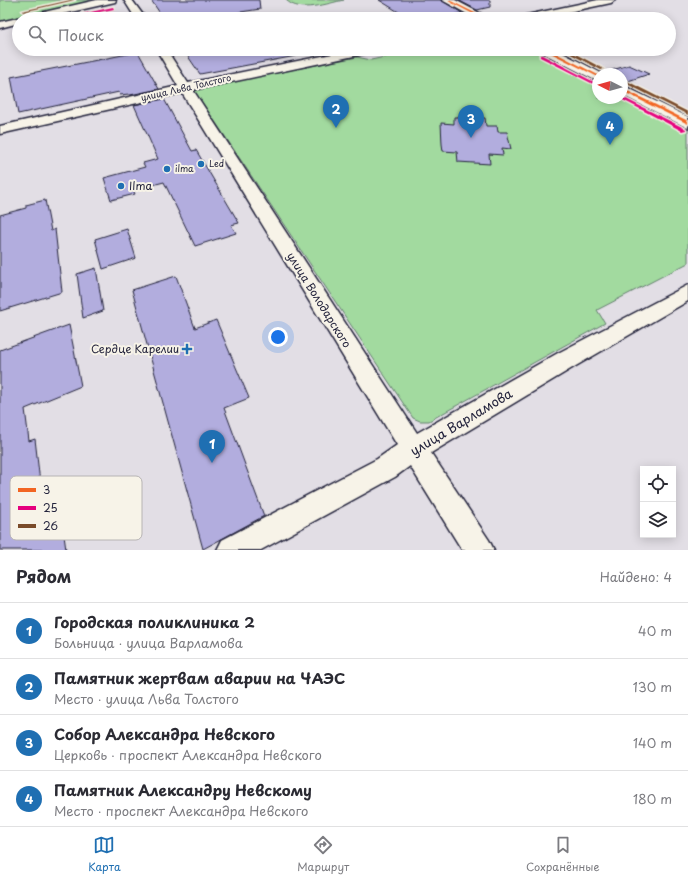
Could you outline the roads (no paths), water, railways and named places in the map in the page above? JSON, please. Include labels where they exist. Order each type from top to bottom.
[{"type":"main road","points":[[57,12],[111,0]]},
{"type":"main road","points":[[447,0],[470,12]]},
{"type":"main road","points":[[0,25],[12,22]]},
{"type":"main road","points":[[559,56],[592,73]]},
{"type":"main road","points":[[628,92],[688,123]]},
{"type":"street","points":[[128,0],[136,12]]},
{"type":"street","points":[[555,12],[611,0]]},
{"type":"street","name":"улица Володарского","points":[[165,56],[360,366],[415,448],[479,550]]},
{"type":"street","name":"улица Льва Толстого","points":[[0,130],[184,88],[340,56]]},
{"type":"street","name":"улица Варламова","points":[[232,550],[386,468],[415,448],[688,292]]},
{"type":"place","name":"Памятник жертвам аварии на ЧАЭС","points":[[336,128]]},
{"type":"place","name":"Собор Александра Невского","points":[[471,138]]},
{"type":"place","name":"Памятник Александру Невскому","points":[[610,145]]},
{"type":"place","name":"Led","points":[[201,164]]},
{"type":"place","name":"ilma","points":[[167,169]]},
{"type":"place","name":"Ilma","points":[[121,186]]},
{"type":"place","name":"Сердце Карелии","points":[[187,349]]},
{"type":"place","name":"Городская поликлиника 2","points":[[212,463]]}]
